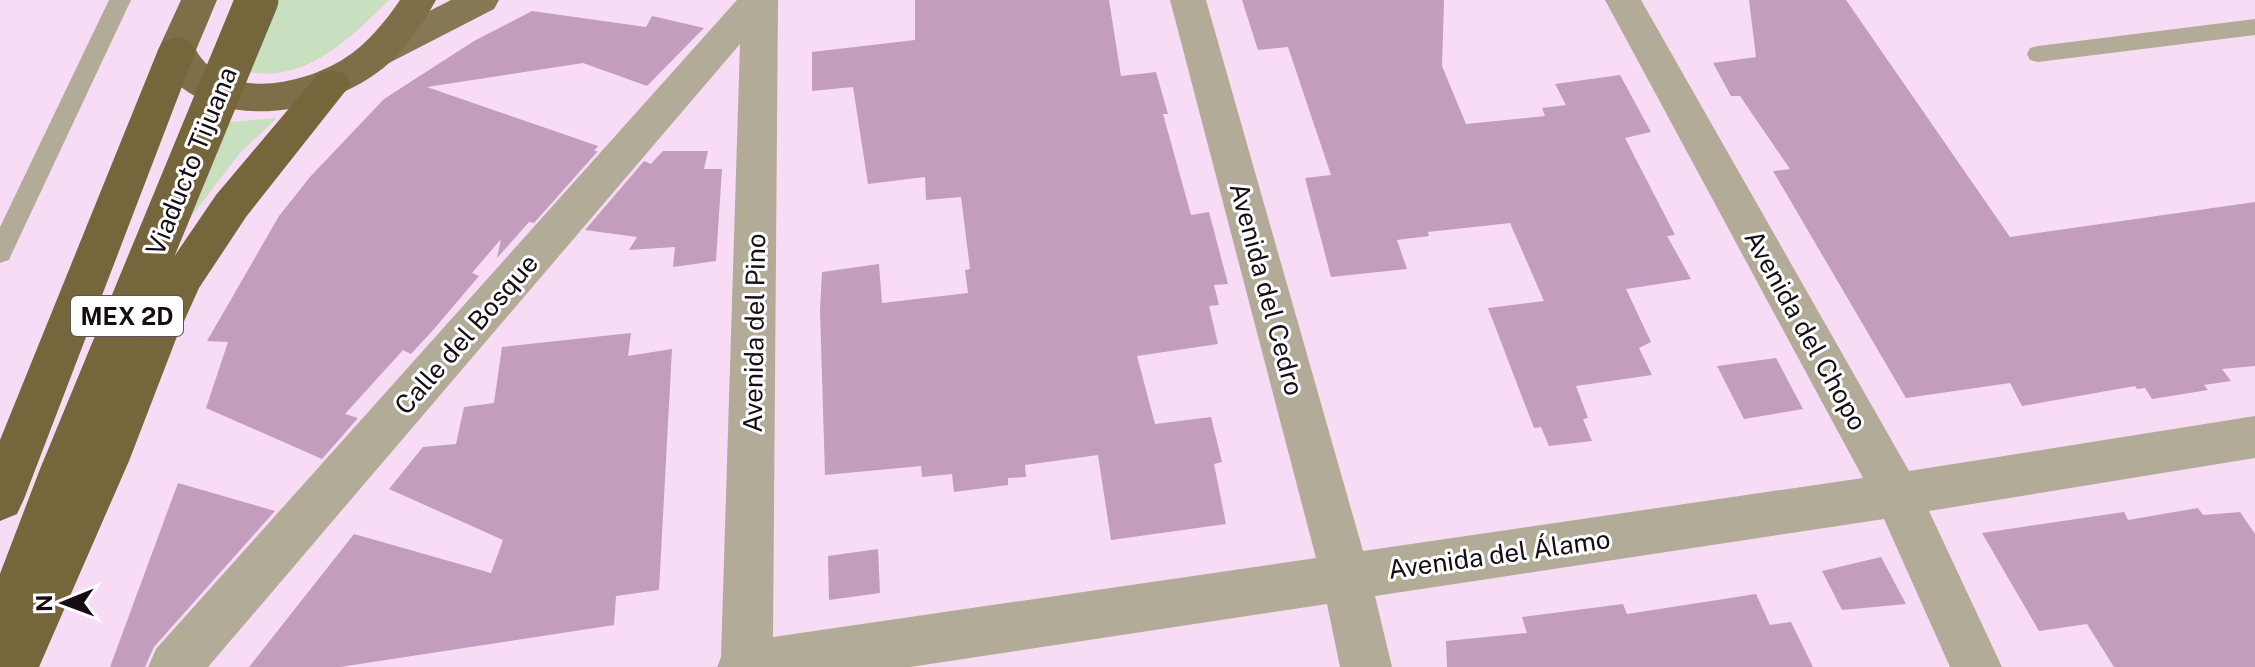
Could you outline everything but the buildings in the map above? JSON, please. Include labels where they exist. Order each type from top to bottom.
[{"type":"highway","name":"MEX 2D","points":[[199,0],[177,50],[192,75],[217,90],[248,98],[293,94],[332,84]]},
{"type":"highway","name":"Viaducto Tijuana","points":[[0,634],[60,477],[257,0]]},
{"type":"highway","name":"MEX 2D","points":[[13,667],[106,461],[154,339],[182,279],[231,206],[332,84],[376,54],[418,0]]},
{"type":"highway","name":"Viaducto Tijuana","points":[[0,499],[177,50]]},
{"type":"main road","points":[[376,54],[481,0]]},
{"type":"street","name":"Avenida del Pino","points":[[746,667],[759,0]]},
{"type":"street","name":"Calle del Bosque","points":[[174,667],[759,0]]},
{"type":"street","name":"Avenida del Cedro","points":[[1188,0],[1346,577],[1366,667]]},
{"type":"street","name":"Avenida del Chopo","points":[[1623,0],[1897,495],[1976,667]]},
{"type":"street","name":"Avenida del Álamo","points":[[746,667],[1897,495],[2255,437]]},
{"type":"lane","points":[[0,253],[120,0]]},
{"type":"lane","points":[[2038,54],[2255,27]]},
{"type":"green space","points":[[233,0],[389,0],[327,54],[309,64],[271,74],[246,71],[217,53]]},
{"type":"green space","points":[[277,118],[240,153],[178,234],[210,120],[230,122]]}]
